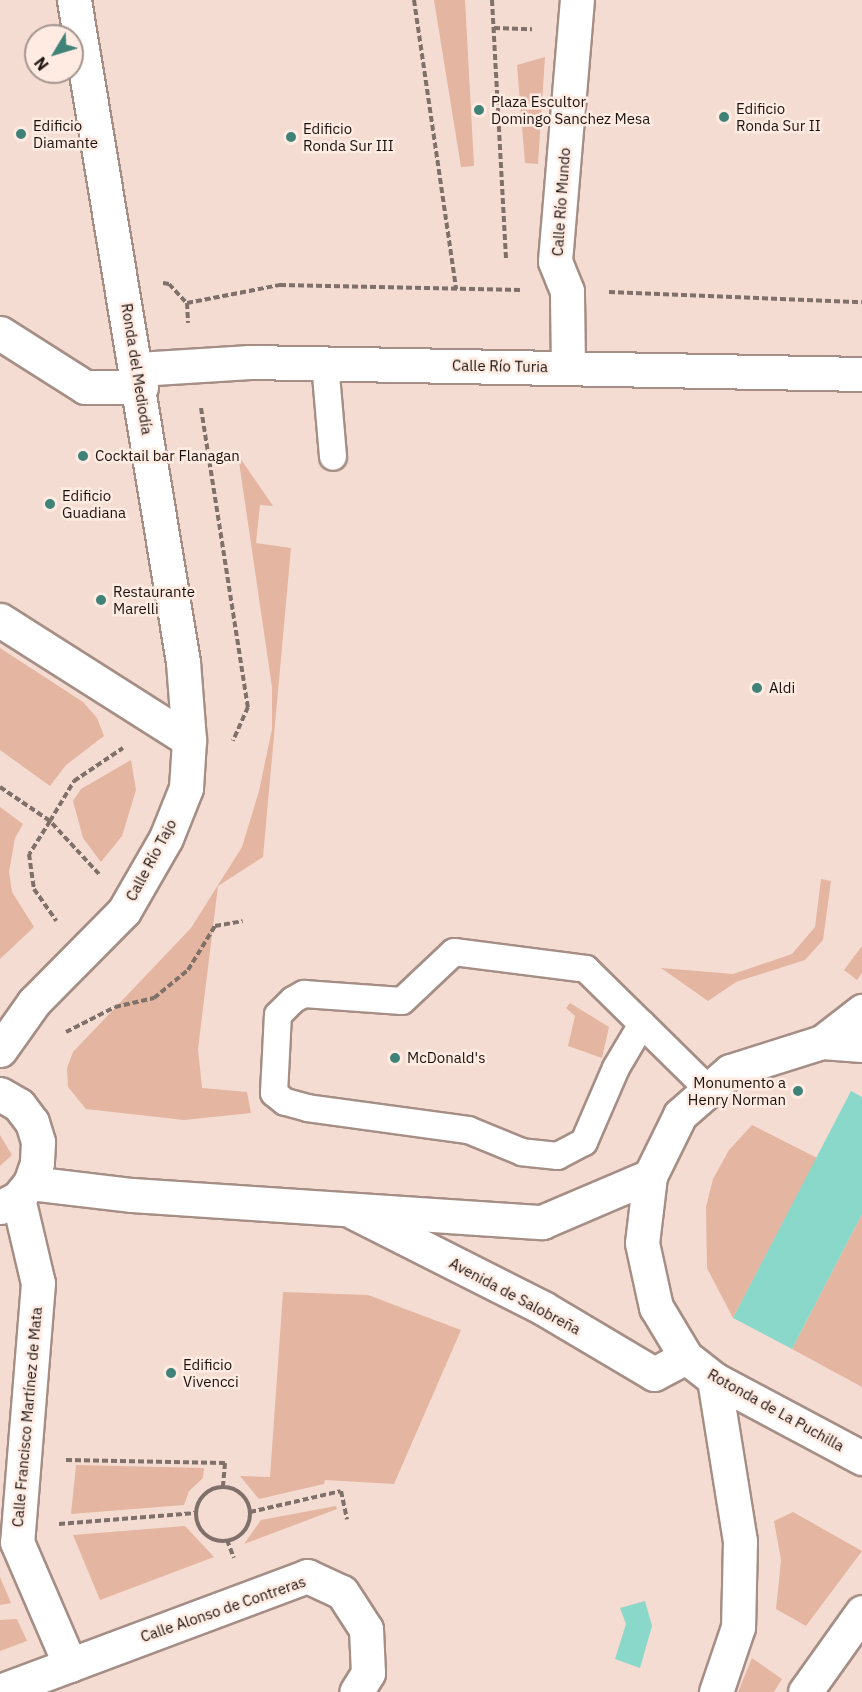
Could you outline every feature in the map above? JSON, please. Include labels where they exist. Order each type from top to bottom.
[{"type":"street","name":"Ronda del Mediodía","points":[[74,0],[139,378],[183,662],[189,740]]},
{"type":"street","name":"Calle Río Mundo","points":[[568,367],[567,291],[555,261],[577,0]]},
{"type":"street","name":"Calle Río Turia","points":[[0,333],[85,387],[250,362],[862,374]]},
{"type":"street","points":[[0,620],[189,740]]},
{"type":"street","name":"Calle Río Tajo","points":[[0,1050],[34,1002],[124,911],[166,838],[186,788],[189,740]]},
{"type":"street","points":[[822,1042],[862,1011]]},
{"type":"street","name":"Rotonda de La Puchilla","points":[[862,1045],[822,1042],[730,1071],[680,1115],[650,1176],[642,1244],[656,1307],[686,1357],[714,1379],[862,1458]]},
{"type":"street","points":[[0,1094],[19,1105],[32,1122],[38,1142],[37,1163],[16,1196]]},
{"type":"street","name":"Avenida de Salobreña","points":[[16,1196],[132,1195],[340,1206],[542,1222],[650,1176]]},
{"type":"street","name":"Calle Francisco Martínez de Mata","points":[[16,1196],[38,1283],[17,1542],[70,1665]]},
{"type":"street","name":"Avenida de Salobreña","points":[[340,1206],[543,1308],[654,1374],[686,1357]]},
{"type":"street","points":[[714,1379],[740,1541],[738,1627],[716,1692]]},
{"type":"street","name":"Calle Alonso de Contreras","points":[[0,1691],[308,1576],[342,1592],[366,1629],[368,1673],[356,1692]]},
{"type":"street","points":[[805,1692],[862,1612]]},
{"type":"lane","points":[[325,363],[333,457]]},
{"type":"lane","points":[[642,1024],[616,1068],[584,1142],[558,1156],[522,1152],[468,1130],[308,1108],[285,1102],[274,1093],[278,1015],[304,994],[402,1000],[454,952],[586,969],[642,1024],[709,1090]]},
{"type":"path","points":[[414,0],[456,289]]},
{"type":"path","points":[[492,0],[506,261]]},
{"type":"path","points":[[159,283],[169,284],[187,303],[280,285],[567,291],[862,302]]},
{"type":"path","points":[[56,921],[34,889],[29,854],[74,781],[126,746]]},
{"type":"path","points":[[0,787],[50,821],[101,877]]},
{"type":"path","points":[[60,1027],[65,1033],[115,1007],[154,998],[188,970],[215,926],[243,921]]},
{"type":"path","points":[[57,1460],[225,1463],[223,1487]]},
{"type":"path","points":[[223,1487],[241,1494],[250,1512],[244,1530],[227,1540],[205,1534],[196,1513],[204,1494],[223,1487]]},
{"type":"path","points":[[250,1512],[341,1491],[348,1519]]},
{"type":"path","points":[[55,1525],[196,1513]]},
{"type":"path","points":[[227,1540],[236,1562]]},
{"type":"shaded area","points":[[434,0],[465,0],[474,166],[461,167]]},
{"type":"shaded area","points":[[545,57],[538,164],[525,163],[517,65]]},
{"type":"shaded area","points":[[238,455],[273,506],[260,505],[256,543],[291,548],[263,857],[218,886],[198,1049],[202,1088],[247,1092],[251,1113],[184,1120],[86,1109],[68,1087],[67,1068],[73,1052],[191,928],[242,847],[259,791],[272,729],[272,687]]},
{"type":"shaded area","points":[[0,648],[83,702],[97,718],[104,736],[66,765],[50,786],[0,750]]},
{"type":"shaded area","points":[[131,760],[136,790],[122,836],[101,862],[83,838],[73,801],[81,789]]},
{"type":"shaded area","points":[[0,807],[23,824],[15,838],[9,872],[12,892],[34,927],[0,959]]},
{"type":"shaded area","points":[[821,879],[831,881],[823,940],[805,960],[736,982],[708,1001],[661,968],[733,974],[792,954],[815,927]]},
{"type":"shaded area","points":[[862,946],[862,973],[857,980],[844,970]]},
{"type":"shaded area","points":[[570,1003],[609,1027],[602,1058],[568,1046],[575,1016],[566,1008]]},
{"type":"shaded area","points":[[752,1125],[817,1158],[733,1318],[707,1268],[706,1207],[713,1179],[729,1150]]},
{"type":"shaded area","points":[[0,1135],[12,1155],[0,1166]]},
{"type":"shaded area","points":[[862,1214],[862,1387],[792,1349]]},
{"type":"shaded area","points":[[283,1292],[368,1295],[461,1330],[394,1484],[325,1480],[324,1484],[259,1499],[240,1476],[270,1477]]},
{"type":"shaded area","points":[[76,1465],[204,1468],[203,1478],[189,1491],[184,1505],[71,1514]]},
{"type":"shaded area","points":[[336,1506],[337,1509],[244,1544],[261,1520]]},
{"type":"shaded area","points":[[793,1512],[862,1551],[806,1626],[776,1609],[781,1560],[774,1521]]},
{"type":"shaded area","points":[[185,1526],[214,1557],[100,1600],[73,1535]]},
{"type":"shaded area","points":[[0,1577],[11,1603],[0,1605]]},
{"type":"shaded area","points":[[17,1619],[27,1641],[0,1651],[0,1620]]},
{"type":"shaded area","points":[[752,1658],[782,1679],[774,1692],[738,1692]]},
{"type":"water","points":[[851,1091],[862,1097],[862,1214],[792,1349],[733,1318]]},
{"type":"water","points":[[645,1601],[652,1626],[640,1668],[615,1659],[626,1624],[620,1608]]},
{"type":"place","name":"Plaza Escultor Domingo Sanchez Mesa","points":[[479,110]]},
{"type":"place","name":"Edificio Ronda Sur II","points":[[724,117]]},
{"type":"place","name":"Edificio Diamante","points":[[21,134]]},
{"type":"place","name":"Edificio Ronda Sur III","points":[[291,137]]},
{"type":"place","name":"Cocktail bar Flanagan","points":[[83,456]]},
{"type":"place","name":"Edificio Guadiana","points":[[50,504]]},
{"type":"place","name":"Restaurante Marelli","points":[[101,600]]},
{"type":"place","name":"Aldi","points":[[757,688]]},
{"type":"place","name":"McDonald's","points":[[395,1058]]},
{"type":"place","name":"Monumento a Henry Norman","points":[[798,1091]]},
{"type":"place","name":"Edificio Vivencci","points":[[171,1373]]}]
